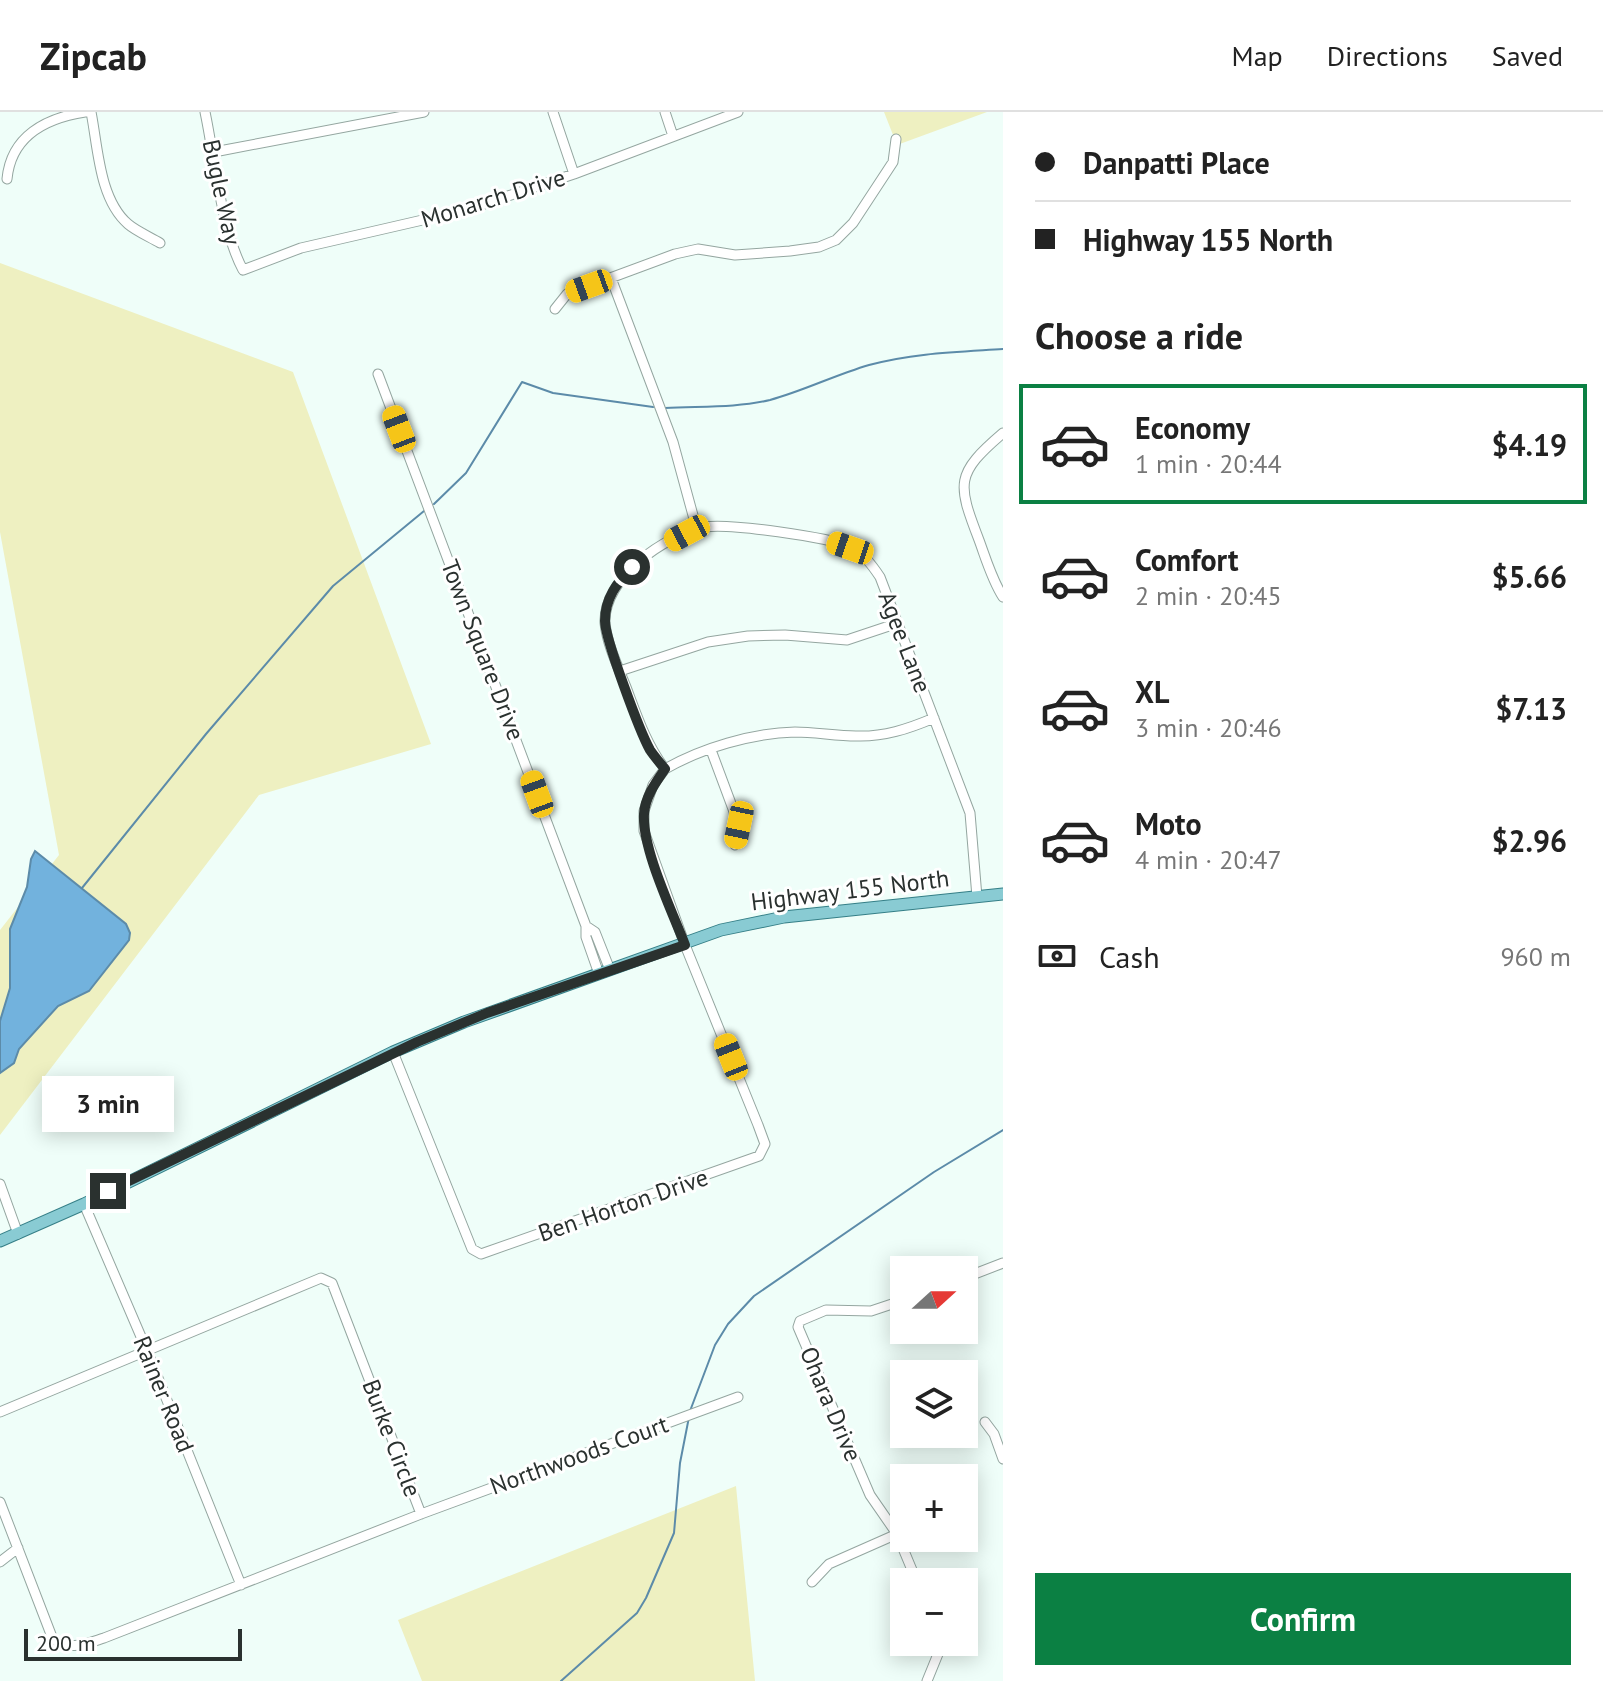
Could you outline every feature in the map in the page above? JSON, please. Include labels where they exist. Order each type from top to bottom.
[{"type":"main road","name":"Highway 155 North","points":[[0,1241],[84,1204],[393,1052],[464,1022],[721,930],[768,919],[1003,894]]},
{"type":"street","points":[[7,179],[14,150],[30,133],[46,122],[88,112],[114,206],[127,224],[160,243]]},
{"type":"street","name":"Bugle Way","points":[[205,112],[226,217],[236,257],[243,270]]},
{"type":"street","points":[[214,152],[424,112]]},
{"type":"street","points":[[553,112],[574,174]]},
{"type":"street","points":[[665,112],[673,136]]},
{"type":"street","name":"Monarch Drive","points":[[243,270],[301,248],[466,210],[574,174],[738,112]]},
{"type":"street","points":[[555,309],[567,294],[675,254],[698,249],[735,255],[762,253],[819,247],[836,240],[853,223],[893,162],[896,139]]},
{"type":"street","points":[[611,278],[673,442],[697,530],[661,547],[632,567],[615,585],[605,622],[609,642],[649,749],[665,769]]},
{"type":"street","name":"Town Square Drive","points":[[378,374],[586,926],[586,937],[605,972]]},
{"type":"street","points":[[1003,433],[972,461],[963,490],[973,524],[1003,597]]},
{"type":"street","name":"Agee Lane","points":[[697,530],[729,527],[832,541],[867,559],[880,577],[970,813],[977,897]]},
{"type":"street","points":[[620,671],[708,642],[785,635],[847,640],[898,623]]},
{"type":"street","points":[[685,945],[644,831],[644,811],[653,785],[665,769],[683,759],[758,736],[794,732],[857,737],[883,735],[934,718]]},
{"type":"street","points":[[711,750],[739,825],[735,845]]},
{"type":"street","name":"Ben Horton Drive","points":[[393,1052],[472,1249],[481,1254],[743,1162],[759,1156],[765,1144],[685,945]]},
{"type":"street","points":[[0,1184],[18,1234]]},
{"type":"street","name":"Rainer Road","points":[[84,1204],[148,1353],[241,1585]]},
{"type":"street","points":[[978,1273],[1003,1263]]},
{"type":"street","name":"Burke Circle","points":[[0,1412],[148,1353],[321,1278],[332,1283],[421,1514],[104,1638],[70,1647],[61,1645],[52,1637],[0,1502]]},
{"type":"street","name":"Ohara Drive","points":[[890,1305],[871,1311],[826,1310],[798,1323],[870,1495],[890,1524]]},
{"type":"street","name":"Northwoods Court","points":[[421,1514],[738,1397]]},
{"type":"street","points":[[985,1422],[994,1434],[1003,1459]]},
{"type":"street","points":[[812,1582],[829,1564],[890,1537]]},
{"type":"street","points":[[0,1562],[18,1548]]},
{"type":"street","points":[[927,1681],[937,1656]]},
{"type":"green space","points":[[884,112],[987,112],[897,145]]},
{"type":"green space","points":[[0,263],[293,372],[431,744],[259,795],[0,1135],[0,930],[59,855],[0,532]]},
{"type":"green space","points":[[736,1486],[755,1681],[422,1681],[398,1620]]},
{"type":"water","points":[[35,851],[126,924],[129,940],[89,991],[58,1006],[19,1049],[14,1063],[0,1073],[0,1021],[10,988],[10,929],[27,887]]},
{"type":"waterway","points":[[665,408],[757,403],[886,361],[1003,349]]},
{"type":"waterway","points":[[434,504],[466,473],[522,382],[553,393],[653,407]]},
{"type":"waterway","points":[[82,888],[206,734],[333,586],[424,511]]},
{"type":"waterway","points":[[690,1411],[715,1345],[728,1324],[754,1296],[934,1172],[1003,1130]]},
{"type":"waterway","points":[[561,1681],[637,1613],[646,1598],[674,1533],[680,1463],[689,1417]]},
{"type":"route","points":[[108,1191],[393,1052],[487,1013],[685,945],[644,831],[644,811],[653,785],[665,769],[649,749],[609,642],[605,622],[615,585],[632,567]]}]
